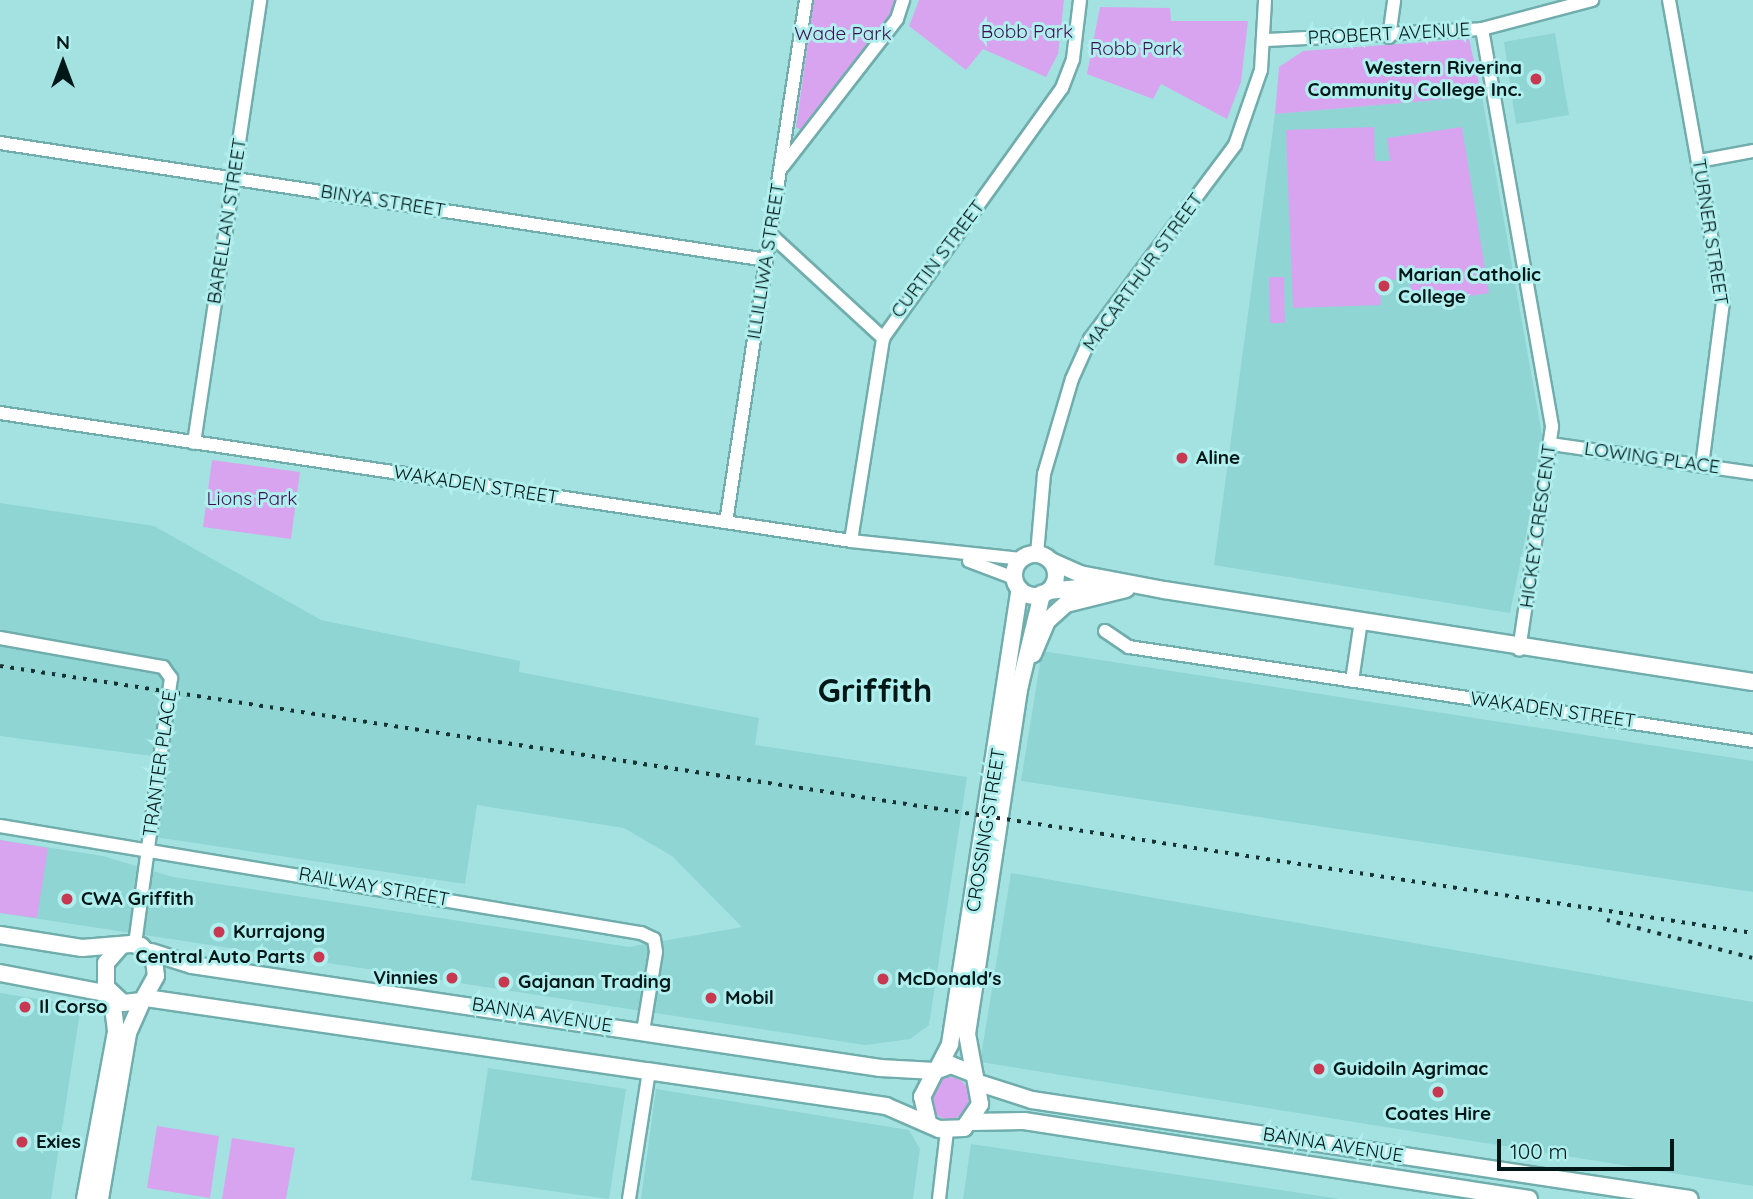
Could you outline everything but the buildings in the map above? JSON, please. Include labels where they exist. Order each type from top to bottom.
[{"type":"main road","name":"CROSSING STREET","points":[[937,1069],[955,1017],[1017,584],[1036,558],[1056,573],[1045,593],[1020,685],[967,1034],[977,1078]]},
{"type":"main road","name":"WAKADEN STREET","points":[[1036,558],[1080,574],[1164,590],[1361,621],[1519,650],[1753,682]]},
{"type":"main road","name":"WAKADEN STREET","points":[[1017,584],[1045,593],[1164,590]]},
{"type":"main road","name":"CROSSING STREET","points":[[1020,685],[1047,621],[1060,609],[1126,589]]},
{"type":"main road","points":[[0,936],[82,948],[128,945],[150,953],[156,976],[128,1033],[100,1199]]},
{"type":"main road","points":[[85,1199],[116,1031],[106,963],[128,945]]},
{"type":"main road","name":"BANNA AVENUE","points":[[150,953],[192,965],[880,1068],[937,1069]]},
{"type":"main road","points":[[0,974],[144,999]]},
{"type":"main road","name":"BANNA AVENUE","points":[[144,999],[186,999],[649,1072],[886,1106],[928,1122]]},
{"type":"main road","points":[[959,1066],[977,1078],[980,1104],[972,1122],[947,1131],[928,1122],[922,1097],[937,1069],[959,1066]]},
{"type":"main road","name":"BANNA AVENUE","points":[[977,1078],[1032,1100],[1690,1199]]},
{"type":"main road","name":"BANNA AVENUE","points":[[972,1122],[1024,1121],[1528,1199]]},
{"type":"street","name":"BARELLAN STREET","points":[[194,443],[260,0]]},
{"type":"street","name":"ILLILLIWA STREET","points":[[726,522],[806,0]]},
{"type":"street","points":[[781,169],[897,19],[903,0]]},
{"type":"street","name":"CURTIN STREET","points":[[851,541],[883,338],[1062,88],[1073,59],[1080,0]]},
{"type":"street","name":"MACARTHUR STREET","points":[[1036,558],[1044,474],[1072,379],[1090,340],[1235,145],[1267,40],[1265,0]]},
{"type":"street","points":[[1389,37],[1394,0]]},
{"type":"street","name":"TURNER STREET","points":[[1669,0],[1723,302],[1702,465]]},
{"type":"street","name":"PROBERT AVENUE","points":[[1267,40],[1389,37],[1482,29],[1584,1]]},
{"type":"street","name":"HICKEY CRESCENT","points":[[1482,29],[1551,444],[1519,650]]},
{"type":"street","name":"BINYA STREET","points":[[0,143],[766,260]]},
{"type":"street","points":[[1699,161],[1753,151]]},
{"type":"street","points":[[770,234],[883,338]]},
{"type":"street","name":"WAKADEN STREET","points":[[0,413],[851,541],[952,555],[1036,558]]},
{"type":"street","name":"LOWING PLACE","points":[[1551,444],[1753,473]]},
{"type":"street","name":"WAKADEN STREET","points":[[952,555],[1017,584]]},
{"type":"street","points":[[1352,681],[1361,621]]},
{"type":"street","name":"WAKADEN STREET","points":[[1105,631],[1129,647],[1753,741]]},
{"type":"street","name":"TRANTER PLACE","points":[[0,638],[163,667],[172,678],[148,849],[128,945]]},
{"type":"street","name":"RAILWAY STREET","points":[[0,826],[641,933],[654,939],[656,953],[643,1031]]},
{"type":"street","points":[[629,1199],[649,1072]]},
{"type":"street","points":[[939,1199],[947,1131]]},
{"type":"shaded area","name":"Western Riverina Community College Inc.","points":[[1555,33],[1569,115],[1516,124],[1504,42]]},
{"type":"shaded area","name":"Marian Catholic College","points":[[1482,96],[1544,446],[1510,613],[1214,565],[1275,114]]},
{"type":"shaded area","points":[[0,503],[154,526],[321,620],[520,661],[519,672],[759,718],[755,745],[967,777],[929,1025],[910,1039],[865,1045],[0,913],[0,840],[103,856],[173,877],[629,947],[742,927],[672,856],[624,828],[477,805],[465,884],[155,837],[167,758],[0,736]]},
{"type":"shaded area","points":[[1042,651],[1753,761],[1753,892],[1021,781]]},
{"type":"shaded area","points":[[1011,873],[1753,1002],[1753,1186],[980,1062]]},
{"type":"shaded area","points":[[0,993],[81,1006],[51,1199],[0,1199]]},
{"type":"shaded area","points":[[488,1068],[626,1089],[609,1199],[471,1180]]},
{"type":"shaded area","points":[[656,1089],[909,1130],[920,1149],[913,1199],[641,1199]]},
{"type":"shaded area","points":[[971,1144],[1340,1199],[963,1199]]},
{"type":"green space","name":"Wade Park","points":[[814,0],[899,0],[897,19],[802,131],[796,127]]},
{"type":"green space","name":"Bobb Park","points":[[919,0],[1064,0],[1058,54],[1046,77],[983,49],[966,70],[909,26]]},
{"type":"green space","name":"Robb Park","points":[[1100,7],[1170,8],[1171,21],[1248,21],[1241,82],[1227,119],[1161,84],[1153,99],[1087,74]]},
{"type":"green space","points":[[1469,39],[1482,96],[1275,114],[1279,67],[1303,51]]},
{"type":"green space","points":[[1374,127],[1375,161],[1390,161],[1387,138],[1462,127],[1489,293],[1414,305],[1409,277],[1380,282],[1381,305],[1293,308],[1286,130]]},
{"type":"green space","points":[[1269,277],[1284,277],[1285,323],[1270,323]]},
{"type":"green space","name":"Lions Park","points":[[212,460],[300,472],[291,539],[203,527]]},
{"type":"green space","points":[[0,840],[48,848],[37,918],[0,913]]},
{"type":"green space","points":[[949,1077],[964,1083],[970,1098],[964,1113],[949,1119],[934,1113],[928,1098],[934,1083]]},
{"type":"green space","points":[[157,1126],[219,1136],[210,1198],[147,1188]]},
{"type":"green space","points":[[232,1138],[295,1148],[286,1199],[222,1199]]},
{"type":"railway","points":[[0,666],[1753,933]]},
{"type":"railway","points":[[1607,920],[1753,958]]},
{"type":"place","name":"Western Riverina Community College Inc.","points":[[1536,79]]},
{"type":"place","name":"Marian Catholic College","points":[[1384,286]]},
{"type":"place","name":"Aline","points":[[1182,458]]},
{"type":"place","name":"CWA Griffith","points":[[67,899]]},
{"type":"place","name":"Kurrajong","points":[[219,932]]},
{"type":"place","name":"Central Auto Parts","points":[[319,957]]},
{"type":"place","name":"Vinnies","points":[[452,978]]},
{"type":"place","name":"McDonald's","points":[[883,979]]},
{"type":"place","name":"Gajanan Trading","points":[[504,982]]},
{"type":"place","name":"Mobil","points":[[711,998]]},
{"type":"place","name":"Il Corso","points":[[25,1007]]},
{"type":"place","name":"Guidoiln Agrimac","points":[[1319,1069]]},
{"type":"place","name":"Coates Hire","points":[[1438,1092]]},
{"type":"place","name":"Exies","points":[[22,1142]]},
{"type":"district","name":"Griffith","points":[[875,690]]}]
